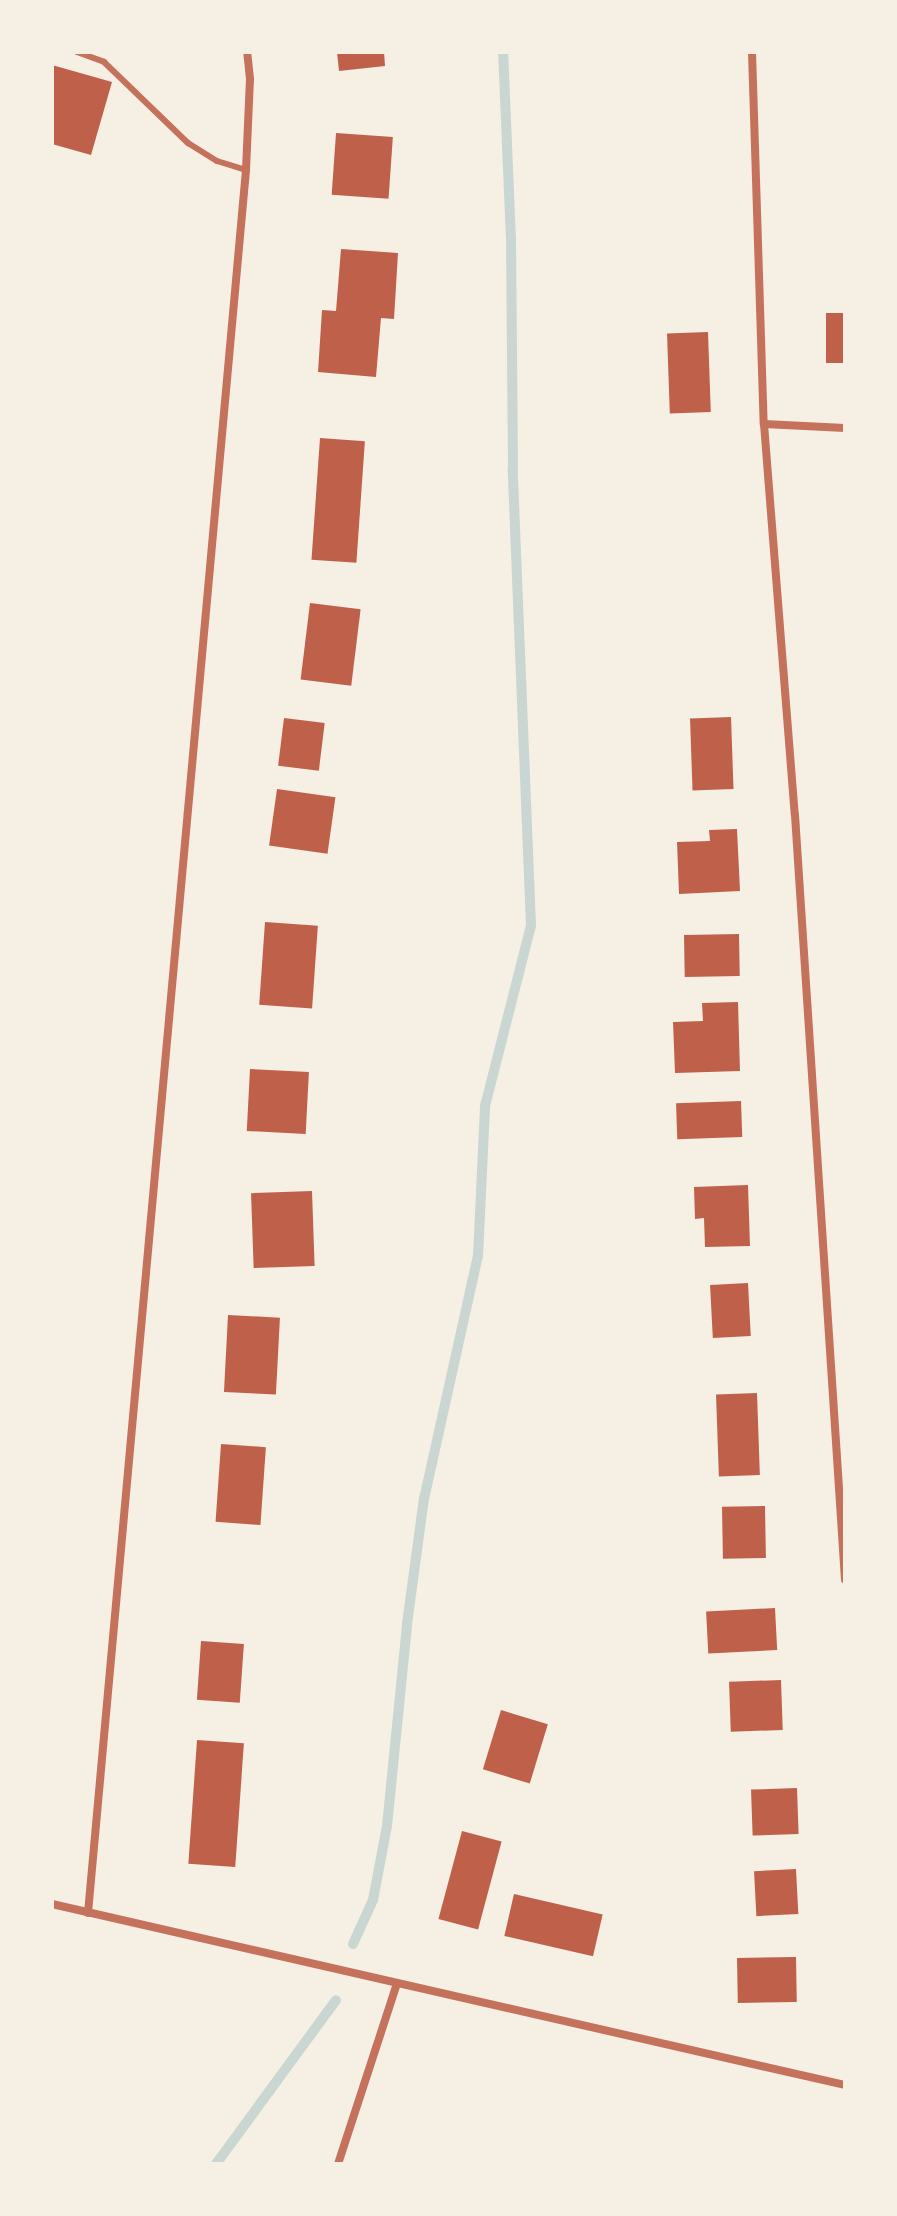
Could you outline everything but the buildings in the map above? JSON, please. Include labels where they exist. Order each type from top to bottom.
[{"type":"street","points":[[88,1913],[246,170],[250,79],[247,52]]},
{"type":"street","points":[[752,52],[764,424],[798,863],[845,1579]]},
{"type":"street","points":[[764,424],[845,428]]},
{"type":"street","points":[[52,1904],[845,2085]]},
{"type":"street","points":[[338,2164],[397,1984]]},
{"type":"lane","points":[[77,52],[104,62],[188,143],[217,161],[246,170]]},
{"type":"waterway","points":[[353,1944],[373,1900],[387,1826],[407,1624],[424,1499],[478,1256],[485,1106],[531,926],[513,468],[511,240],[503,52]]},
{"type":"waterway","points":[[216,2164],[336,2000]]}]
